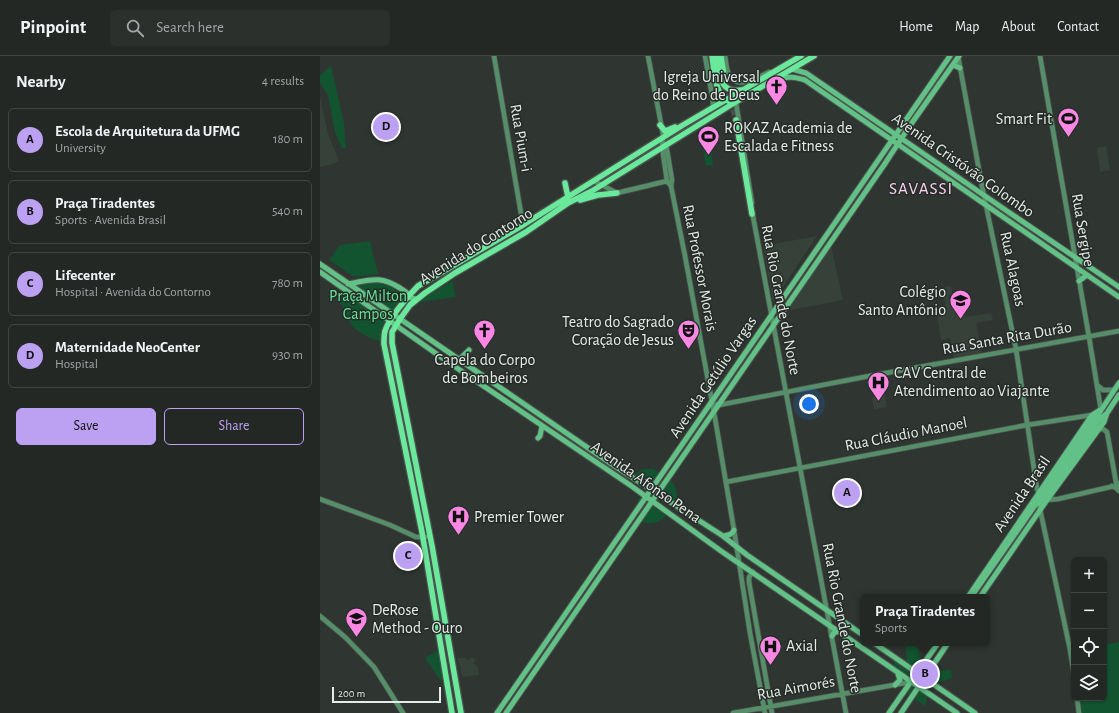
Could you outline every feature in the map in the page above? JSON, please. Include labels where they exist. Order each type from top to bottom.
[{"type":"main road","points":[[712,56],[717,88],[722,98],[726,100],[738,101]]},
{"type":"main road","points":[[717,56],[721,79],[725,87],[735,91],[744,89]]},
{"type":"main road","points":[[720,56],[725,81]]},
{"type":"main road","name":"Avenida do Contorno","points":[[461,713],[444,611],[392,343],[392,332],[416,299],[455,273],[526,232],[594,181],[682,126],[801,56]]},
{"type":"main road","name":"Avenida do Contorno","points":[[452,713],[423,538],[384,344],[384,333],[390,321],[410,294],[425,282],[568,200],[600,185],[814,56]]},
{"type":"main road","name":"Avenida Getúlio Vargas","points":[[506,713],[773,327],[956,57]]},
{"type":"main road","name":"Avenida Getúlio Vargas","points":[[497,713],[896,134],[956,57]]},
{"type":"main road","points":[[952,65],[960,68]]},
{"type":"main road","points":[[778,70],[786,68],[792,69]]},
{"type":"main road","name":"Avenida Cristóvão Colombo","points":[[792,69],[806,72],[984,196],[1119,287]]},
{"type":"main road","name":"Avenida Cristóvão Colombo","points":[[773,80],[785,76],[805,80],[1119,297]]},
{"type":"main road","points":[[736,117],[752,214]]},
{"type":"main road","points":[[660,125],[664,130],[682,126]]},
{"type":"main road","points":[[664,146],[671,136],[682,126]]},
{"type":"main road","points":[[565,183],[568,200],[598,194],[617,193]]},
{"type":"main road","points":[[974,189],[978,189],[982,186]]},
{"type":"main road","name":"Avenida Afonso Pena","points":[[320,264],[610,463],[723,536],[747,555],[860,633]]},
{"type":"main road","name":"Avenida Afonso Pena","points":[[320,272],[396,326],[646,497],[739,564],[753,572],[957,713]]},
{"type":"main road","points":[[1079,282],[1087,275]]},
{"type":"main road","points":[[335,282],[348,284],[382,279],[410,294],[411,298],[416,299]]},
{"type":"main road","points":[[769,306],[772,309],[776,308]]},
{"type":"main road","points":[[458,360],[469,350]]},
{"type":"main road","name":"Avenida Brasil","points":[[974,594],[1119,383]]},
{"type":"main road","name":"Avenida Brasil","points":[[1041,498],[1099,429],[1107,413],[1119,395]]},
{"type":"main road","points":[[1099,420],[1101,410]]},
{"type":"main road","name":"Avenida Brasil","points":[[982,594],[1035,518],[1041,498],[1092,415],[1101,410]]},
{"type":"main road","name":"Avenida Brasil","points":[[1041,498],[1099,420],[1107,413]]},
{"type":"main road","points":[[538,438],[540,436],[542,426]]},
{"type":"main road","points":[[723,536],[733,533],[734,530]]},
{"type":"main road","points":[[832,636],[838,631]]},
{"type":"main road","points":[[878,646],[975,713]]},
{"type":"main road","points":[[889,713],[936,646]]},
{"type":"main road","points":[[901,713],[946,646]]},
{"type":"main road","points":[[527,671],[537,668]]},
{"type":"main road","points":[[895,685],[900,680],[898,673]]},
{"type":"main road","points":[[515,687],[521,684],[525,686]]},
{"type":"street","name":"Rua Pium-i","points":[[494,56],[523,225]]},
{"type":"street","points":[[594,181],[617,193],[667,181],[663,138],[648,56]]},
{"type":"street","points":[[705,56],[713,108]]},
{"type":"street","points":[[725,56],[728,73],[731,78],[739,82],[752,81],[769,72],[778,70]]},
{"type":"street","name":"Rua Sergipe","points":[[1040,56],[1101,410]]},
{"type":"street","name":"Rua Alagoas","points":[[956,57],[960,68],[982,186],[1016,349],[1027,425],[1041,498],[1043,521],[1072,665]]},
{"type":"street","points":[[736,117],[738,101]]},
{"type":"street","name":"Rua Professor Morais","points":[[664,146],[672,180],[671,186],[712,401],[765,713]]},
{"type":"street","name":"Rua Professor Morais","points":[[667,181],[671,186]]},
{"type":"street","name":"Rua Rio Grande do Norte","points":[[752,214],[846,713]]},
{"type":"street","name":"Rua Santa Rita Durão","points":[[719,405],[1119,331]]},
{"type":"street","points":[[1097,385],[1103,390],[1115,389]]},
{"type":"street","points":[[712,401],[719,405]]},
{"type":"street","name":"Rua Cláudio Manoel","points":[[726,482],[1027,425],[1092,415]]},
{"type":"street","points":[[1041,498],[1119,485],[1116,482],[1107,432],[1106,430],[1099,429]]},
{"type":"street","points":[[1112,486],[1119,491]]},
{"type":"street","points":[[320,500],[390,525],[416,537],[430,537]]},
{"type":"street","points":[[1035,518],[1043,521]]},
{"type":"street","points":[[753,572],[748,577],[772,713]]},
{"type":"street","points":[[742,584],[749,582]]},
{"type":"street","points":[[320,616],[345,637],[374,667],[404,713]]},
{"type":"street","name":"Rua Aimorés","points":[[733,713],[911,682]]},
{"type":"street","points":[[1077,701],[1079,713]]},
{"type":"shaded area","points":[[320,97],[328,134],[339,161],[320,167]]},
{"type":"shaded area","points":[[1106,146],[1110,170],[1100,172],[1097,148]]},
{"type":"shaded area","points":[[817,236],[773,302],[763,246]]},
{"type":"shaded area","points":[[831,246],[843,300],[786,311]]},
{"type":"shaded area","name":"Colégio Santo Antônio","points":[[951,286],[956,312],[964,310],[966,317],[991,313],[993,320],[976,323],[982,354],[954,359],[950,338],[941,340],[937,315],[947,313],[942,288]]},
{"type":"shaded area","name":"CAV Central de Atendimento ao Viajante","points":[[885,394],[887,407],[874,410],[872,397]]},
{"type":"shaded area","points":[[472,657],[476,660],[473,663],[478,667],[479,675],[463,677],[457,658],[465,658],[468,660]]},
{"type":"green space","points":[[331,66],[344,123],[346,148],[342,148],[335,132],[328,95],[320,83],[320,75]]},
{"type":"green space","name":"ROKAZ Academia de Escalada e Fitness","points":[[711,148],[713,165],[706,166],[703,149]]},
{"type":"green space","points":[[370,241],[378,274],[354,277],[329,260],[340,245]]},
{"type":"green space","name":"Praça Milton Campos","points":[[374,280],[388,284],[403,296],[385,322],[383,342],[364,335],[352,325],[347,318],[344,308],[337,301],[339,293],[342,290],[334,284],[359,283]]},
{"type":"green space","points":[[453,281],[455,297],[420,302],[428,295]]},
{"type":"green space","points":[[643,469],[653,469],[659,472],[657,476],[664,480],[666,477],[669,479],[677,492],[676,504],[661,498],[654,507],[666,515],[653,523],[645,523],[638,519],[646,506],[637,500],[646,489],[633,475]]},
{"type":"green space","points":[[1119,642],[1119,713],[1079,713],[1077,701],[1107,701],[1107,644]]},
{"type":"green space","points":[[906,647],[917,647],[922,664],[928,670],[951,670],[952,678],[932,687],[927,695],[925,706],[905,692],[911,682],[890,668],[897,659],[907,665]]},
{"type":"green space","points":[[438,650],[443,679],[441,681],[425,658]]},
{"type":"tunnel","points":[[726,85],[736,120]]},
{"type":"place","name":"Igreja Universal do Reino de Deus","points":[[776,106]]},
{"type":"place","name":"Maternidade NeoCenter","points":[[386,127]]},
{"type":"place","name":"Smart Fit","points":[[1068,138]]},
{"type":"place","name":"ROKAZ Academia de Escalada e Fitness","points":[[708,156]]},
{"type":"place","name":"Colégio Santo Antônio","points":[[961,320]]},
{"type":"place","name":"Capela do Corpo de Bombeiros","points":[[485,350]]},
{"type":"place","name":"Teatro do Sagrado Coração de Jesus","points":[[689,350]]},
{"type":"place","name":"CAV Central de Atendimento ao Viajante","points":[[879,402]]},
{"type":"place","name":"Escola de Arquitetura da UFMG","points":[[847,493]]},
{"type":"place","name":"Premier Tower","points":[[459,536]]},
{"type":"place","name":"Lifecenter","points":[[408,556]]},
{"type":"place","name":"DeRose Method - Ouro","points":[[357,638]]},
{"type":"place","name":"Axial","points":[[770,666]]},
{"type":"place","name":"Praça Tiradentes","points":[[925,674]]},
{"type":"district","name":"SAVASSI","points":[[921,188]]}]
